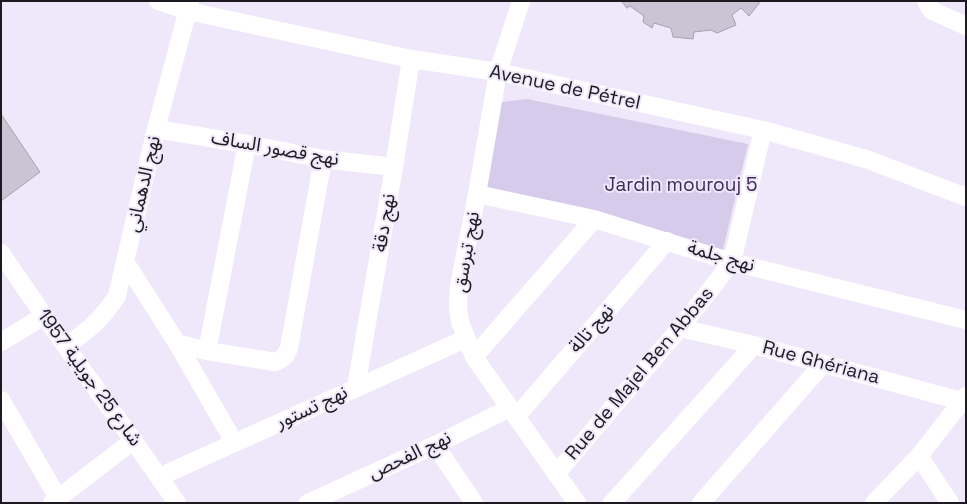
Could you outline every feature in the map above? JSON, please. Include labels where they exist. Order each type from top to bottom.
[{"type":"street","name":"Avenue de Pétrel","points":[[158,1],[189,6],[411,59],[498,72],[763,130],[866,159],[966,197]]},
{"type":"street","name":"نهج تبرسق","points":[[521,1],[498,72],[477,194],[458,286],[458,307],[465,339],[474,357],[577,503]]},
{"type":"street","points":[[926,1],[931,10],[966,26]]},
{"type":"street","name":"نهج الدهماني","points":[[66,346],[90,330],[106,313],[117,296],[156,129],[189,6]]},
{"type":"street","name":"نهج دقة","points":[[356,387],[411,59]]},
{"type":"street","name":"نهج قصور الساف","points":[[156,129],[323,159],[394,168]]},
{"type":"street","name":"Rue de Majel Ben Abbas","points":[[556,474],[680,328],[732,262],[763,130]]},
{"type":"street","points":[[207,351],[247,144]]},
{"type":"street","points":[[177,343],[207,351],[275,362],[286,356],[323,159]]},
{"type":"street","name":"نهج جلمة","points":[[477,194],[594,219],[732,262],[966,320]]},
{"type":"street","points":[[474,357],[594,219]]},
{"type":"street","name":"نهج تالة","points":[[514,412],[668,241]]},
{"type":"street","name":"شارع 25 جويلية 1957","points":[[1,253],[134,440],[176,503]]},
{"type":"street","points":[[126,263],[177,343],[234,442]]},
{"type":"street","points":[[1,342],[44,316]]},
{"type":"street","name":"Rue Ghériana","points":[[680,328],[964,399]]},
{"type":"street","name":"نهج تستور","points":[[159,477],[465,339]]},
{"type":"street","points":[[612,503],[754,345]]},
{"type":"street","points":[[701,503],[823,364]]},
{"type":"street","points":[[874,503],[919,456],[964,399]]},
{"type":"street","points":[[1,400],[55,500],[134,440]]},
{"type":"street","name":"نهج الفحص","points":[[308,503],[435,445],[514,412]]},
{"type":"street","points":[[435,445],[474,503]]},
{"type":"street","points":[[919,456],[950,503]]},
{"type":"green space","name":"Jardin mourouj 5","points":[[527,99],[748,144],[722,254],[480,188],[494,103]]},
{"type":"building","points":[[622,1],[761,1],[749,16],[741,8],[732,15],[736,25],[717,33],[711,30],[694,32],[693,39],[673,37],[671,28],[654,23],[652,28],[643,22],[644,16],[630,6],[627,8]]},
{"type":"building","points":[[1,114],[40,172],[1,201]]}]
